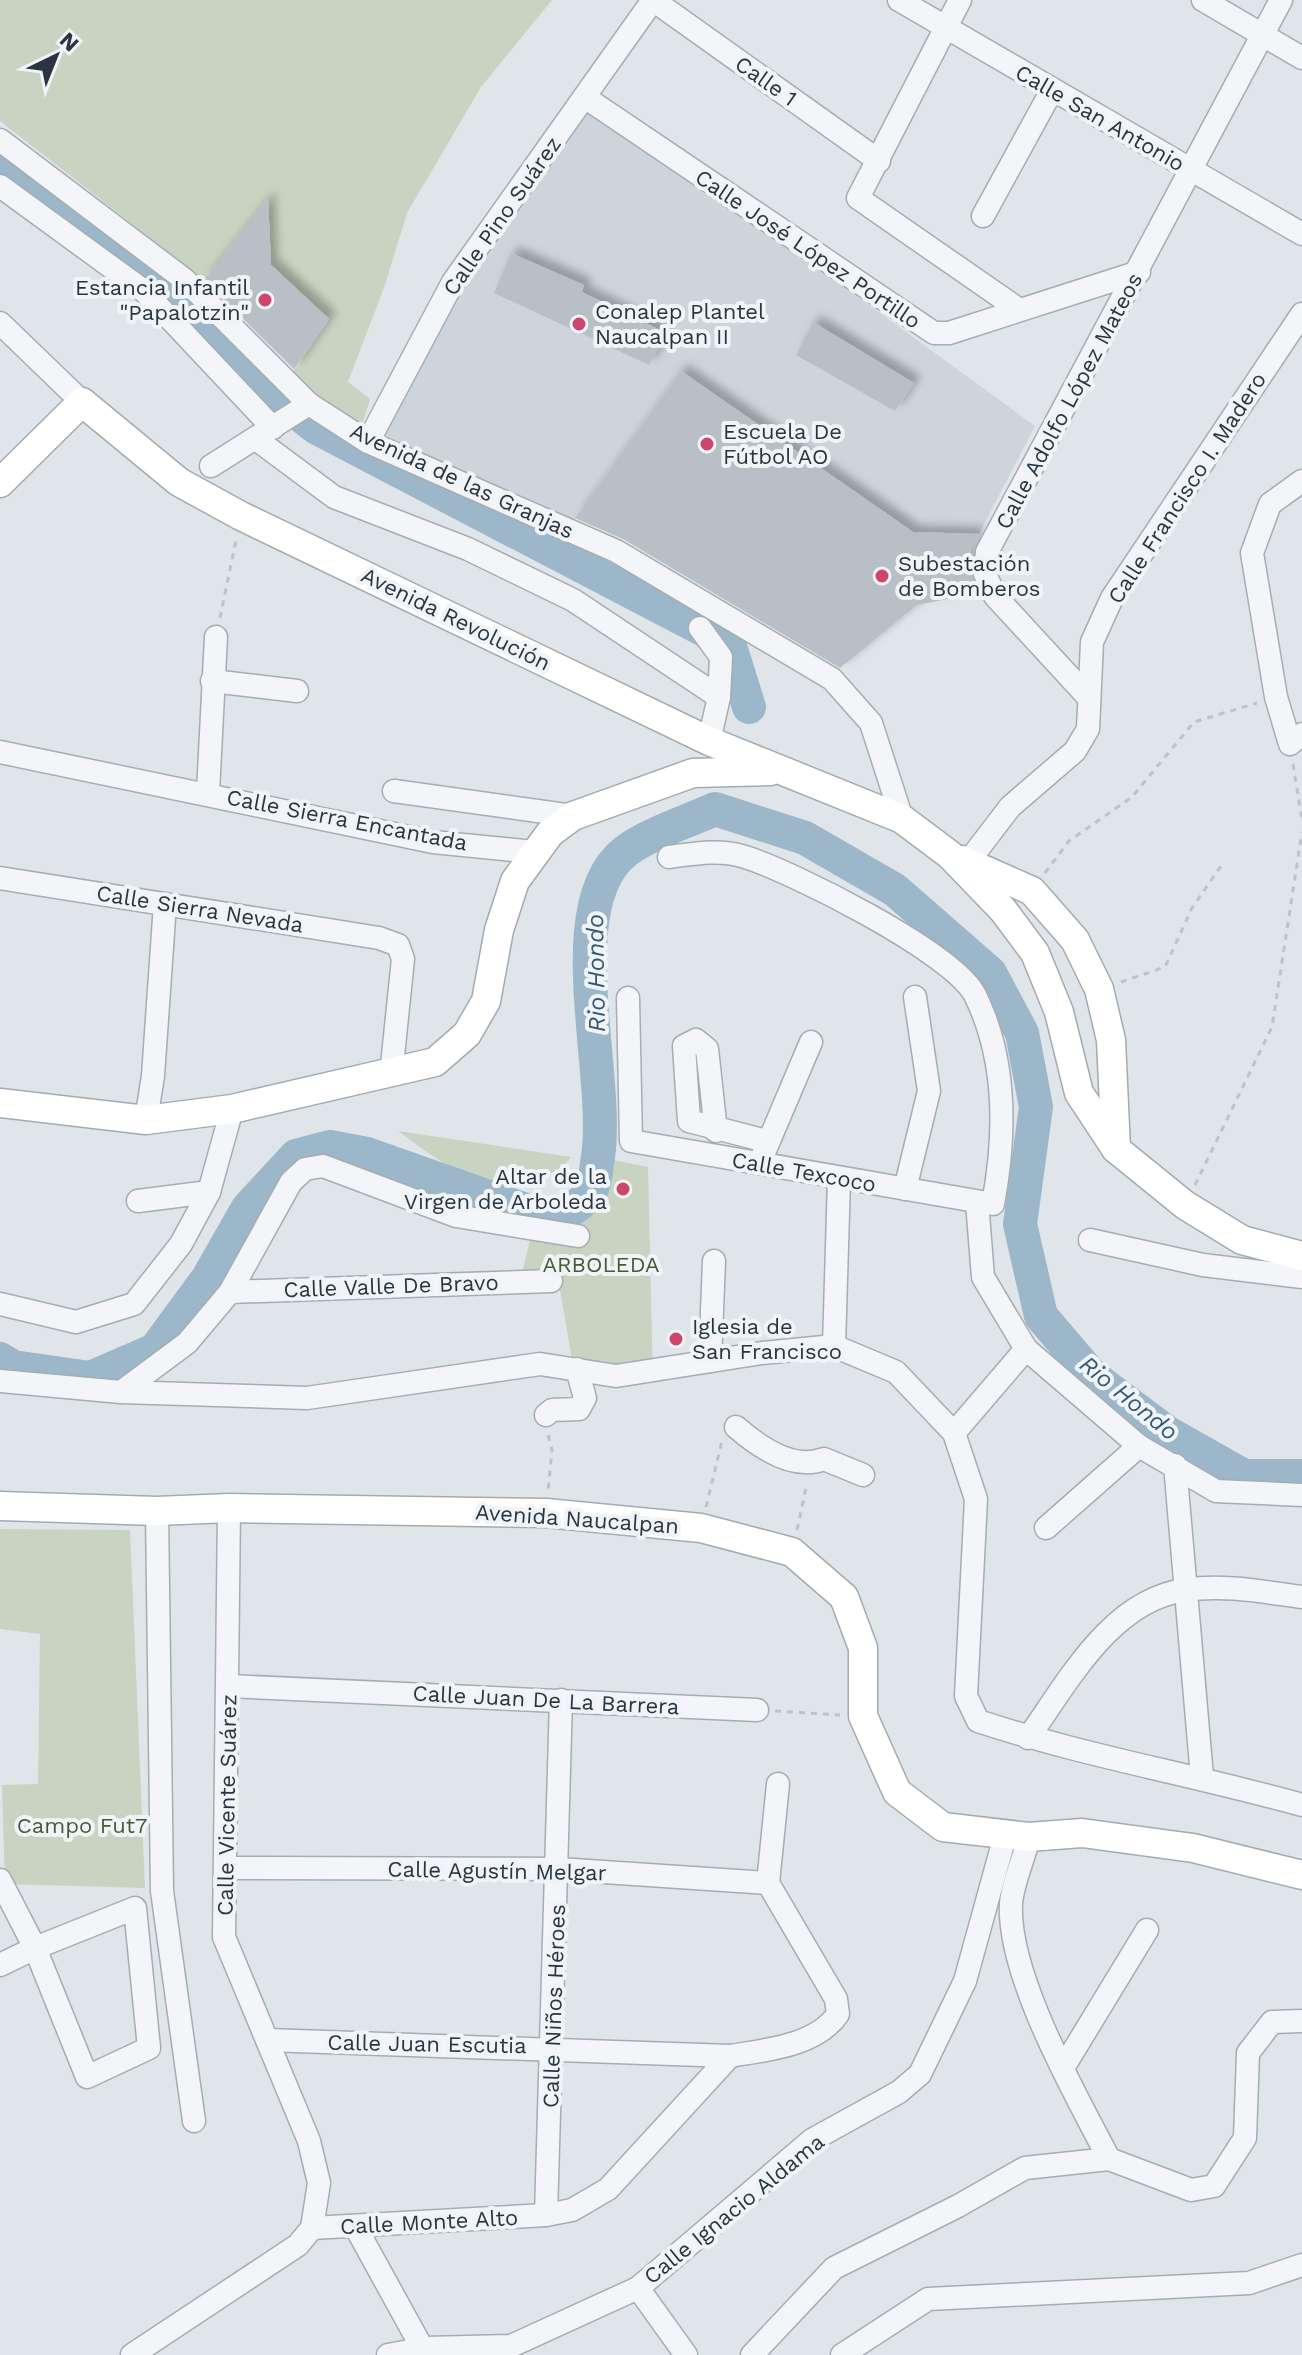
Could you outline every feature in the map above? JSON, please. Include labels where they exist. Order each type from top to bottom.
[{"type":"main road","points":[[0,483],[82,402]]},
{"type":"main road","name":"Avenida Revolución","points":[[82,402],[179,482],[241,516],[709,741],[902,819],[959,859],[1032,891],[1075,940],[1099,989],[1111,1040],[1116,1149]]},
{"type":"main road","points":[[693,773],[709,741]]},
{"type":"main road","points":[[0,1103],[146,1120],[232,1109],[391,1075],[435,1062],[467,1034],[486,1001],[499,930],[515,881],[534,852],[573,816],[693,773],[779,771]]},
{"type":"main road","name":"Avenida Revolución","points":[[959,859],[1035,953],[1059,1012],[1079,1093],[1116,1149]]},
{"type":"main road","points":[[1116,1149],[1185,1205],[1242,1240],[1302,1256]]},
{"type":"main road","name":"Avenida Naucalpan","points":[[0,1506],[157,1511],[229,1508],[546,1513],[701,1528],[792,1552],[844,1597],[863,1648],[863,1716],[897,1792],[943,1827],[1017,1837],[1082,1833],[1193,1848],[1302,1875]]},
{"type":"street","name":"Calle Pino Suárez","points":[[368,442],[453,282],[653,0]]},
{"type":"street","name":"Calle 1","points":[[653,0],[879,161]]},
{"type":"street","name":"Calle San Antonio","points":[[899,0],[1302,234]]},
{"type":"street","points":[[960,0],[858,198],[1018,309]]},
{"type":"street","points":[[1203,0],[1302,58]]},
{"type":"street","name":"Calle Adolfo López Mateos","points":[[1089,698],[995,596],[985,574],[987,552],[1139,272],[1281,0]]},
{"type":"street","points":[[983,216],[1052,90]]},
{"type":"street","name":"Calle José López Portillo","points":[[586,98],[934,333],[949,333],[1139,272]]},
{"type":"street","name":"Avenida de las Granjas","points":[[0,140],[185,280],[286,419]]},
{"type":"street","name":"Avenida de las Granjas","points":[[0,186],[144,291],[286,419],[368,442],[616,551],[832,679],[871,723],[902,819]]},
{"type":"street","name":"Calle Francisco I. Madero","points":[[959,859],[1010,807],[1075,751],[1088,729],[1092,642],[1112,598],[1302,314]]},
{"type":"street","name":"Avenida Revolución","points":[[0,323],[82,402]]},
{"type":"street","points":[[211,466],[286,419],[334,497],[468,549],[573,600],[719,697]]},
{"type":"street","points":[[1296,739],[1276,697],[1252,553],[1270,504],[1302,481]]},
{"type":"street","points":[[700,628],[721,657],[719,697],[709,741]]},
{"type":"street","name":"Calle Sierra Encantada","points":[[208,792],[216,637]]},
{"type":"street","points":[[212,681],[297,691]]},
{"type":"street","name":"Calle Sierra Encantada","points":[[0,752],[208,792],[433,842],[534,852]]},
{"type":"street","points":[[394,791],[573,816]]},
{"type":"street","points":[[669,857],[709,852],[741,856],[794,878],[849,904],[946,965],[974,992],[992,1038],[1000,1081],[1001,1159],[985,1203],[983,1277],[1026,1349],[1139,1446],[1216,1491],[1302,1495]]},
{"type":"street","name":"Calle Sierra Nevada","points":[[0,878],[379,938],[398,945],[403,959],[391,1075]]},
{"type":"street","points":[[146,1120],[153,1076],[165,904]]},
{"type":"street","points":[[905,1189],[929,1091],[915,997]]},
{"type":"street","name":"Calle Texcoco","points":[[628,998],[631,1141],[839,1180],[985,1203]]},
{"type":"street","points":[[716,1131],[707,1049],[696,1040],[684,1046],[689,1121],[716,1131],[766,1141]]},
{"type":"street","points":[[760,1163],[766,1141],[811,1042]]},
{"type":"street","points":[[0,1304],[76,1322],[134,1304],[181,1244],[209,1192],[232,1109]]},
{"type":"street","points":[[121,1392],[187,1343],[230,1292],[291,1182],[305,1169],[323,1166],[456,1216],[578,1236]]},
{"type":"street","points":[[834,1346],[839,1180]]},
{"type":"street","points":[[138,1201],[209,1192]]},
{"type":"street","points":[[1090,1240],[1203,1265],[1302,1277]]},
{"type":"street","points":[[710,1361],[714,1261]]},
{"type":"street","name":"Calle Valle De Bravo","points":[[230,1292],[551,1281]]},
{"type":"street","points":[[0,1381],[121,1392],[307,1398],[540,1364],[616,1376],[834,1346],[896,1372],[954,1433],[976,1499],[966,1696],[978,1721],[1028,1738],[1202,1777],[1302,1805]]},
{"type":"street","points":[[954,1433],[1026,1349]]},
{"type":"street","points":[[546,1415],[552,1410],[579,1409],[585,1398],[577,1369]]},
{"type":"street","points":[[736,1427],[756,1444],[788,1458],[811,1464],[824,1459],[863,1475]]},
{"type":"street","points":[[1046,1528],[1139,1446]]},
{"type":"street","points":[[1175,1465],[1202,1777]]},
{"type":"street","name":"Calle Vicente Suárez","points":[[229,1508],[224,1937],[309,2141],[319,2183],[312,2228]]},
{"type":"street","points":[[157,1511],[162,1891],[194,2121]]},
{"type":"street","points":[[1028,1738],[1096,1643],[1162,1594],[1220,1587],[1302,1597]]},
{"type":"street","name":"Calle Juan De La Barrera","points":[[229,1686],[757,1710]]},
{"type":"street","name":"Calle Niños Héroes","points":[[546,2215],[559,1869],[561,1700]]},
{"type":"street","points":[[768,1883],[778,1784]]},
{"type":"street","points":[[1017,1837],[1011,1902],[1021,1970],[1063,2068],[1109,2159]]},
{"type":"street","name":"Calle Ignacio Aldama","points":[[388,2355],[511,2346],[638,2288],[812,2140],[899,2092],[920,2074],[965,1981],[1017,1837]]},
{"type":"street","name":"Calle Agustín Melgar","points":[[226,1868],[559,1869],[768,1883]]},
{"type":"street","points":[[0,1880],[35,1948],[87,2077],[149,2048],[135,1908],[35,1948],[0,1965]]},
{"type":"street","name":"Calle Juan Escutia","points":[[267,2040],[553,2047],[730,2056],[778,2048],[828,2028],[838,2014],[836,1999],[768,1883]]},
{"type":"street","points":[[1063,2068],[1147,1930]]},
{"type":"street","points":[[752,2355],[834,2268],[958,2206],[1025,2168],[1109,2159],[1191,2190],[1214,2186],[1245,2138],[1248,2053],[1272,2022],[1302,2021]]},
{"type":"street","name":"Calle Monte Alto","points":[[312,2228],[546,2215],[572,2210],[608,2189],[730,2056]]},
{"type":"street","points":[[355,2226],[426,2352]]},
{"type":"street","points":[[132,2355],[298,2245],[312,2228]]},
{"type":"street","points":[[842,2355],[928,2299],[1249,2283],[1302,2265]]},
{"type":"street","points":[[638,2288],[686,2355]]},
{"type":"path","points":[[216,637],[241,516]]},
{"type":"path","points":[[1032,891],[1069,841],[1132,797],[1194,722],[1276,697]]},
{"type":"path","points":[[1296,739],[1302,820]]},
{"type":"path","points":[[1185,1205],[1272,1027],[1302,832]]},
{"type":"path","points":[[1099,989],[1165,967],[1192,908],[1223,863]]},
{"type":"path","points":[[546,1415],[552,1450],[546,1513]]},
{"type":"path","points":[[701,1528],[722,1440],[736,1427]]},
{"type":"path","points":[[792,1552],[811,1464]]},
{"type":"path","points":[[757,1710],[863,1716]]},
{"type":"shaded area","name":"Conalep Plantel Naucalpan II","points":[[589,110],[777,238],[1035,426],[979,534],[913,532],[681,371],[570,525],[383,435],[468,277]]},
{"type":"green space","points":[[0,0],[552,0],[481,87],[407,213],[384,288],[348,382],[370,399],[361,428],[313,393],[292,373],[329,319],[271,265],[268,199],[204,280],[0,121]]},
{"type":"green space","points":[[398,1131],[571,1157],[556,1171],[535,1180],[512,1185],[490,1185],[455,1170]]},
{"type":"green space","name":"ARBOLEDA","points":[[608,1159],[648,1167],[653,1382],[609,1377],[573,1365],[560,1290],[520,1282],[532,1231],[555,1236],[586,1213],[598,1197]]},
{"type":"green space","name":"Campo Fut7","points":[[0,1529],[130,1530],[145,1888],[5,1884],[2,1785],[38,1784],[40,1634],[0,1629]]},
{"type":"building","name":"Estancia Infantil \"Papalotzin\"","points":[[268,198],[271,265],[329,319],[294,369],[204,280]]},
{"type":"building","points":[[511,253],[584,285],[582,292],[666,333],[649,365],[494,293]]},
{"type":"building","points":[[813,322],[914,383],[895,411],[796,355]]},
{"type":"building","name":"Escuela De Fútbol AO","points":[[681,371],[913,532],[979,534],[968,555],[978,593],[917,605],[840,668],[623,539],[575,518]]},
{"type":"waterway","points":[[0,167],[169,277],[268,390],[317,428],[729,643],[749,707]]},
{"type":"waterway","name":"Rio Hondo","points":[[0,1359],[13,1367],[90,1378],[155,1350],[208,1278],[248,1208],[296,1156],[330,1147],[367,1154],[551,1219],[578,1205],[590,1192],[594,1182],[600,1129],[590,952],[594,911],[605,877],[626,851],[635,845],[715,809],[805,838],[895,890],[990,973],[1022,1033],[1036,1107],[1020,1224],[1041,1316],[1092,1376],[1168,1433],[1244,1476],[1302,1476]]},
{"type":"place","name":"Estancia Infantil \"Papalotzin\"","points":[[265,300]]},
{"type":"place","name":"Conalep Plantel Naucalpan II","points":[[579,324]]},
{"type":"place","name":"Escuela De Fútbol AO","points":[[707,444]]},
{"type":"place","name":"Subestación de Bomberos","points":[[882,576]]},
{"type":"place","name":"Altar de la Virgen de Arboleda","points":[[623,1189]]},
{"type":"place","name":"Iglesia de San Francisco","points":[[676,1339]]}]
